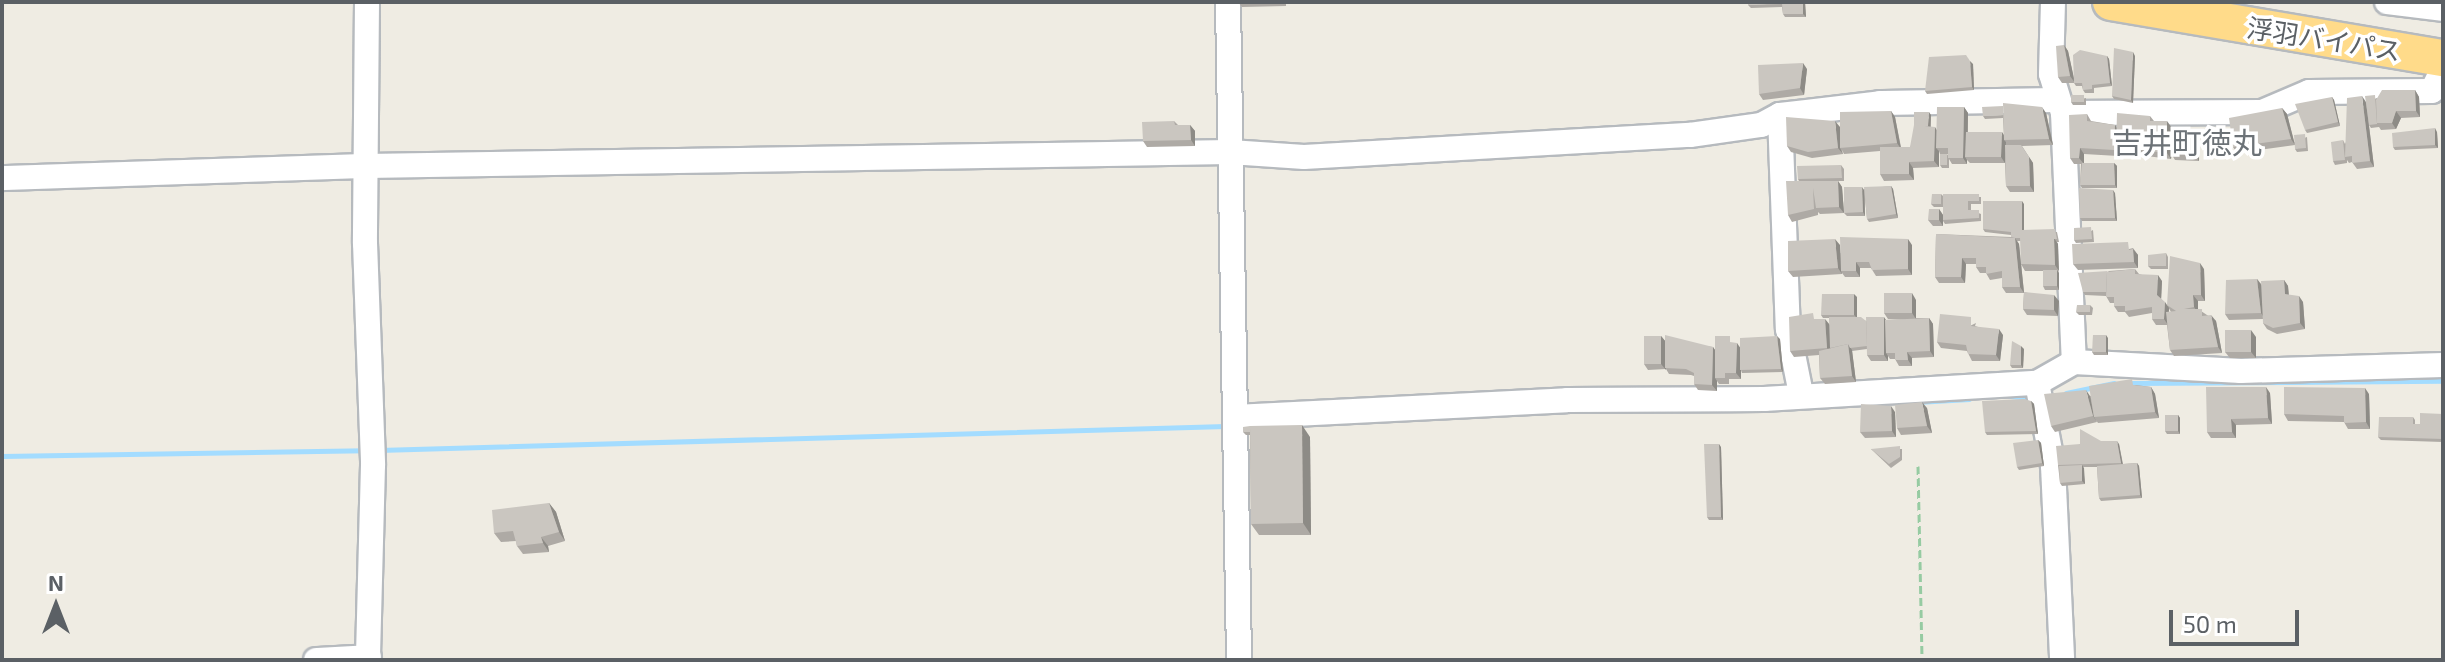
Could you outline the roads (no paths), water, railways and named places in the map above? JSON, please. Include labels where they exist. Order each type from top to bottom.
[{"type":"highway","name":"浮羽バイパス","points":[[2111,2],[2442,67]]},
{"type":"street","points":[[316,660],[368,659],[373,465],[366,166],[367,2]]},
{"type":"street","points":[[1228,2],[1239,660]]},
{"type":"street","points":[[2053,2],[2051,74],[2060,106],[2074,362]]},
{"type":"street","points":[[2387,2],[2443,9]]},
{"type":"street","points":[[2,178],[366,166],[1230,152],[1304,157],[1690,135],[1761,125],[1780,115],[1880,103],[2262,112],[2309,92],[2432,91],[2442,67]]},
{"type":"street","points":[[1780,115],[1788,329],[1801,394]]},
{"type":"street","points":[[1235,417],[1567,400],[1801,394],[2040,396],[2074,362],[2241,371],[2443,365]]},
{"type":"street","points":[[2040,396],[2053,466],[2062,660]]},
{"type":"waterway","points":[[2132,383],[2443,381]]},
{"type":"waterway","points":[[2066,393],[2114,383]]},
{"type":"waterway","points":[[2010,396],[2032,398]]},
{"type":"waterway","points":[[1899,403],[1969,399]]},
{"type":"waterway","points":[[379,450],[1226,426]]},
{"type":"waterway","points":[[2,456],[365,450]]},
{"type":"district","name":"吉井町徳丸","points":[[2187,142]]}]
